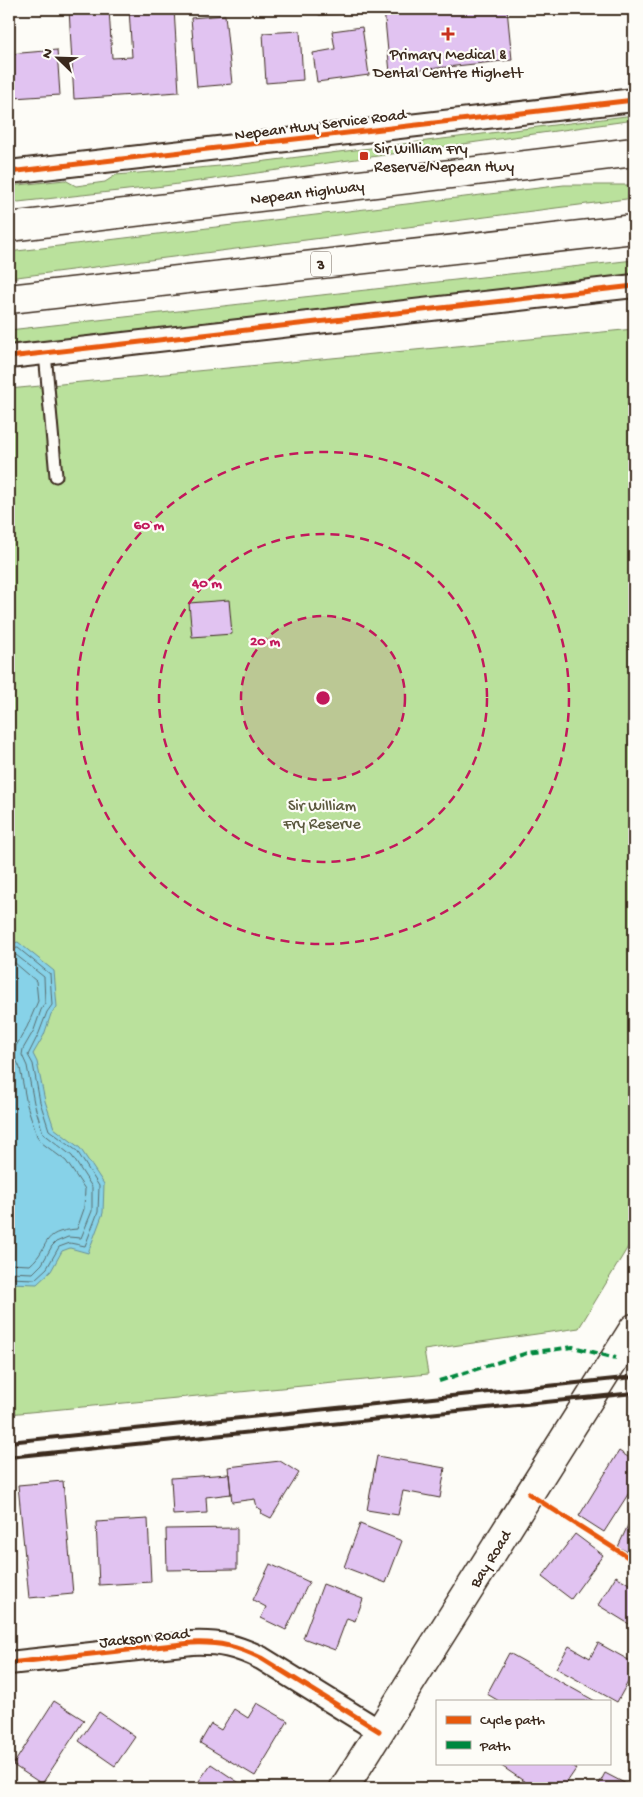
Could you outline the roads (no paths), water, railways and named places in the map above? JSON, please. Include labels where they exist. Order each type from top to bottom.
[{"type":"main road","name":"Nepean Highway","points":[[9,227],[634,152]]},
{"type":"main road","name":"3","points":[[9,299],[634,229]]},
{"type":"main road","name":"Bay Road","points":[[346,1787],[634,1328]]},
{"type":"street","name":"Nepean Hwy Service Road","points":[[9,172],[634,100]]},
{"type":"street","points":[[9,357],[634,286]]},
{"type":"street","name":"Jackson Road","points":[[9,1663],[192,1643],[212,1642],[228,1644],[261,1658],[379,1732]]},
{"type":"lane","points":[[45,353],[56,476]]},
{"type":"water","points":[[18,942],[54,971],[57,1007],[51,1014],[44,1035],[33,1054],[37,1062],[45,1101],[54,1128],[80,1148],[104,1184],[103,1213],[88,1253],[70,1248],[62,1251],[51,1271],[37,1284],[9,1283],[9,944]]},
{"type":"railway","points":[[9,1442],[634,1377]]},
{"type":"railway","points":[[9,1457],[634,1393]]},
{"type":"place","name":"Primary Medical & Dental Centre Highett","points":[[448,34]]},
{"type":"place","name":"Sir William Fry Reserve/Nepean Hwy","points":[[364,156]]},
{"type":"park label","name":"Sir William Fry Reserve","points":[[322,813]]}]
